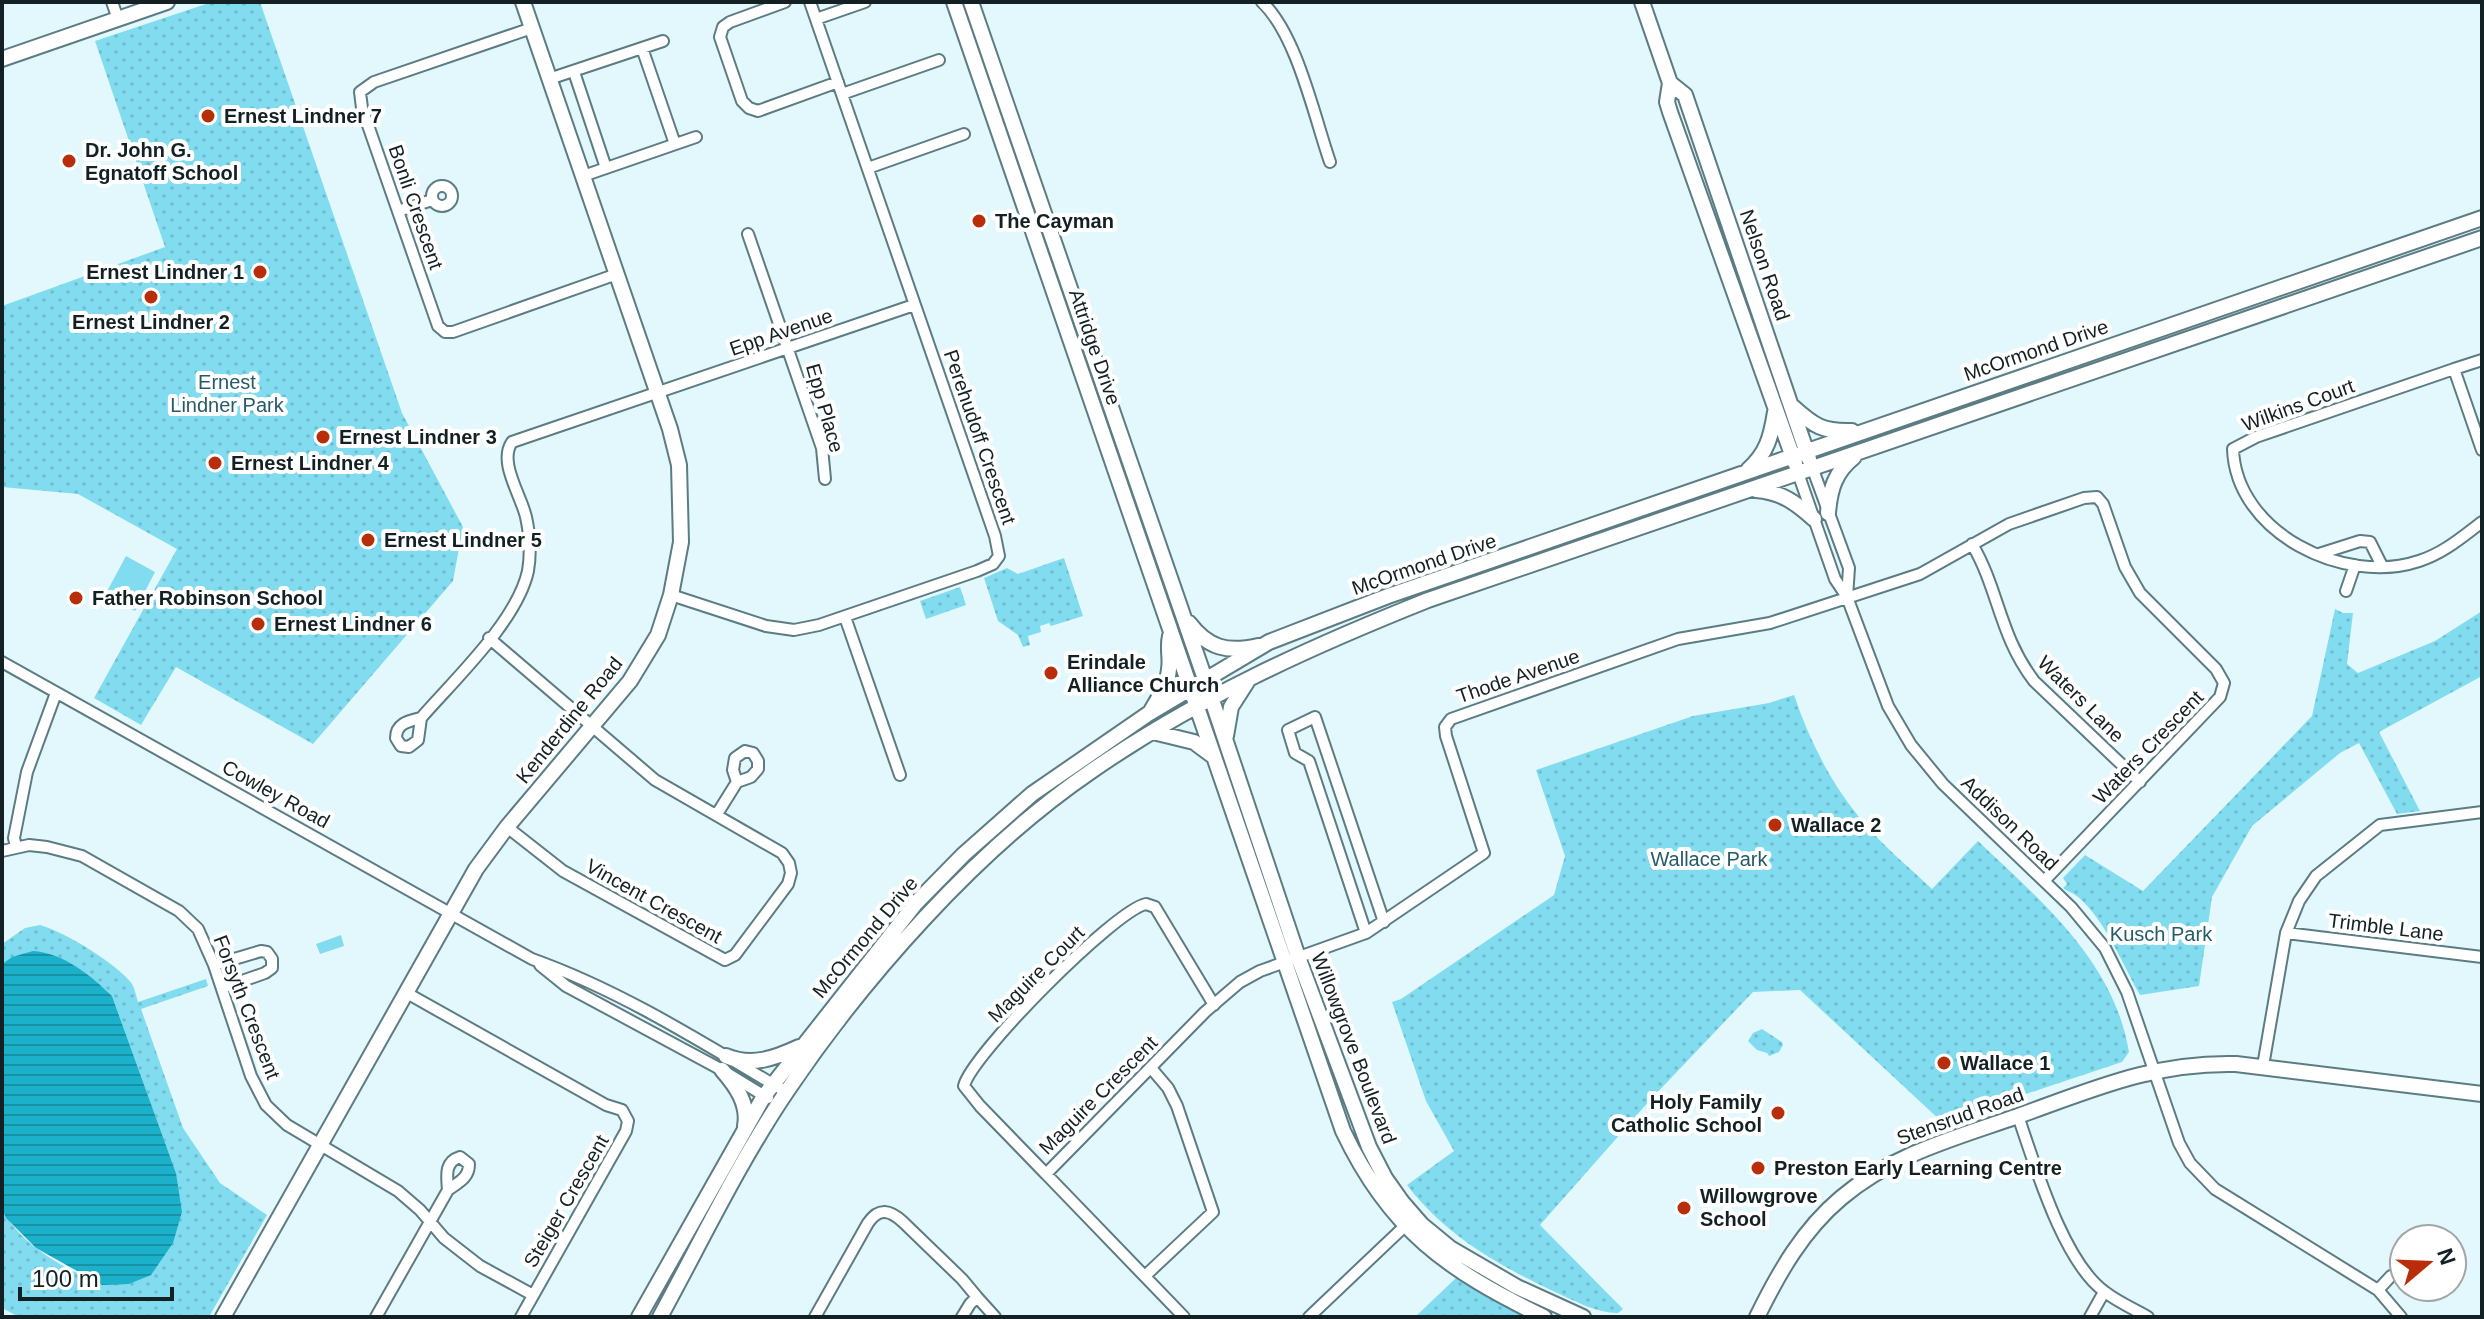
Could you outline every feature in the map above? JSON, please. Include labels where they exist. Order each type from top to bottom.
[{"type":"main road","points":[[2,59],[167,2]]},
{"type":"main road","name":"Kenderdine Road","points":[[223,1317],[476,869],[507,827],[630,681],[658,635],[671,595],[681,542],[679,465],[659,393],[524,2]]},
{"type":"main road","name":"Attridge Drive","points":[[954,2],[1197,706]]},
{"type":"main road","name":"Attridge Drive","points":[[971,2],[1212,698]]},
{"type":"main road","name":"Nelson Road","points":[[1642,2],[1670,83],[1667,102],[1805,470]]},
{"type":"main road","name":"McOrmond Drive","points":[[660,1317],[803,1045],[916,903],[963,855],[1032,794],[1148,714],[1192,691],[1269,642],[1388,596],[2482,218]]},
{"type":"main road","name":"McOrmond Drive","points":[[639,1317],[744,1133],[869,982],[947,896],[1042,808],[1089,772],[1197,706],[1354,629],[1428,600],[2482,238]]},
{"type":"main road","points":[[1744,474],[1766,450],[1783,406],[1829,432],[1863,431]]},
{"type":"main road","points":[[1751,490],[1774,491],[1821,516],[1839,470],[1868,448]]},
{"type":"main road","points":[[1503,575],[1524,550]]},
{"type":"main road","points":[[1182,615],[1196,632],[1215,646],[1233,651],[1269,642]]},
{"type":"main road","points":[[1148,714],[1160,695],[1169,670],[1171,632]]},
{"type":"main road","points":[[1227,748],[1228,715],[1238,693],[1252,677]]},
{"type":"main road","name":"Willowgrove Boulevard","points":[[1212,698],[1292,959]]},
{"type":"main road","name":"Willowgrove Boulevard","points":[[1197,706],[1213,756],[1292,959],[1369,1147],[1385,1178],[1410,1221],[1439,1257],[1466,1277],[1544,1317]]},
{"type":"main road","points":[[1153,732],[1194,742],[1213,756]]},
{"type":"main road","points":[[744,1133],[747,1114],[724,1063],[763,1061],[803,1045]]},
{"type":"main road","name":"Stensrud Road","points":[[1757,1317],[1801,1239],[1856,1186],[1887,1165],[1919,1150],[2153,1070],[2207,1064],[2263,1066],[2482,1094]]},
{"type":"main road","name":"Willowgrove Boulevard","points":[[1410,1221],[1477,1266],[1583,1317]]},
{"type":"street","points":[[112,2],[118,19]]},
{"type":"street","points":[[785,2],[723,27],[720,37],[742,101],[758,111],[838,82]]},
{"type":"street","name":"Perehudoff Crescent","points":[[671,595],[766,626],[794,630],[845,617],[988,567],[999,556],[995,536],[810,2]]},
{"type":"street","points":[[816,19],[865,2]]},
{"type":"street","points":[[1262,2],[1274,14],[1290,45],[1330,162]]},
{"type":"street","name":"Bonli Crescent","points":[[532,28],[374,82],[360,92],[362,108],[438,326],[445,332],[453,332],[617,274]]},
{"type":"street","points":[[549,79],[663,41]]},
{"type":"street","points":[[642,48],[675,144]]},
{"type":"street","points":[[842,94],[939,60]]},
{"type":"street","points":[[574,72],[606,168]]},
{"type":"street","points":[[868,168],[964,134]]},
{"type":"street","points":[[583,176],[696,137]]},
{"type":"street","points":[[398,211],[432,200]]},
{"type":"street","name":"Epp Place","points":[[748,234],[822,448],[825,479]]},
{"type":"street","name":"Epp Avenue","points":[[489,638],[508,616],[523,587],[530,550],[525,513],[507,461],[507,449],[512,442],[914,305]]},
{"type":"street","points":[[2482,360],[2454,369],[2482,450]]},
{"type":"street","name":"Wilkins Court","points":[[2454,369],[2256,437],[2233,449],[2234,471],[2258,515],[2277,533],[2302,549],[2355,565],[2418,562],[2444,551],[2482,522]]},
{"type":"street","name":"Addison Road","points":[[1805,470],[1821,516],[1835,579],[1847,597],[1888,706],[1911,745],[1943,784],[2091,930],[2116,966],[2179,1143],[2203,1179],[2228,1199],[2378,1290],[2401,1317]]},
{"type":"street","name":"Waters Crescent","points":[[1847,597],[1920,574],[2009,524],[2084,498],[2097,497],[2103,504],[2125,567],[2140,593],[2216,669],[2224,683],[2220,697],[2044,881]]},
{"type":"street","name":"Addison Road","points":[[1821,516],[1849,568],[1847,597]]},
{"type":"street","points":[[2319,554],[2360,541],[2370,542],[2382,566]]},
{"type":"street","name":"Waters Lane","points":[[1972,544],[2009,641],[2021,663],[2034,681],[2140,782]]},
{"type":"street","points":[[2346,591],[2355,565]]},
{"type":"street","name":"Thode Avenue","points":[[1292,959],[1366,933],[1484,853],[1446,736],[1445,727],[1451,719],[1678,639],[1770,623],[1847,597]]},
{"type":"street","points":[[845,617],[900,775]]},
{"type":"street","points":[[421,718],[489,638]]},
{"type":"street","name":"Vincent Crescent","points":[[489,638],[655,780],[782,853],[791,873],[788,884],[735,955],[725,960],[563,871],[507,827]]},
{"type":"street","name":"Cowley Road","points":[[2,662],[532,959],[566,986],[724,1063],[776,1094]]},
{"type":"street","points":[[16,847],[14,838],[27,772],[56,693]]},
{"type":"street","points":[[1366,933],[1309,761],[1295,753],[1288,730],[1315,717],[1384,922]]},
{"type":"street","points":[[717,814],[737,782]]},
{"type":"street","points":[[2263,1066],[2286,933],[2299,901],[2316,876],[2380,825],[2482,812]]},
{"type":"street","name":"Forsyth Crescent","points":[[2,851],[16,847],[47,847],[82,856],[179,911],[198,929],[214,965],[251,1076],[266,1105],[287,1125],[320,1145]]},
{"type":"street","name":"Maguire Court","points":[[1046,1174],[964,1086],[976,1064],[1056,976],[1128,911],[1146,904],[1155,907],[1214,1005]]},
{"type":"street","name":"Trimble Lane","points":[[2286,933],[2482,957]]},
{"type":"street","points":[[214,965],[261,951],[267,952],[272,959],[272,968],[265,973],[222,988]]},
{"type":"street","name":"Maguire Crescent","points":[[1184,1317],[1046,1174],[1240,982],[1292,959]]},
{"type":"street","name":"Steiger Crescent","points":[[320,1145],[383,1180],[430,1221],[444,1238],[480,1266],[533,1295],[626,1131],[628,1121],[622,1110],[606,1105],[405,992]]},
{"type":"street","points":[[1146,1275],[1213,1212],[1177,1106],[1168,1088],[1151,1068]]},
{"type":"street","points":[[2018,1116],[2062,1237],[2075,1260],[2104,1292],[2148,1317]]},
{"type":"street","points":[[376,1317],[448,1190]]},
{"type":"street","points":[[815,1317],[868,1223],[874,1214],[884,1211],[893,1213],[903,1222],[962,1279],[995,1317]]},
{"type":"street","points":[[1309,1317],[1410,1221]]},
{"type":"street","points":[[2378,1290],[2388,1279]]},
{"type":"street","points":[[2090,1317],[2104,1292]]},
{"type":"street","points":[[521,1317],[533,1295]]},
{"type":"street","points":[[962,1317],[977,1297]]},
{"type":"green space","name":"Ernest Lindner Park","points":[[212,2],[260,2],[402,413],[463,527],[453,581],[313,744],[176,667],[141,725],[94,698],[177,549],[78,494],[2,487],[2,306],[165,247],[95,41]]},
{"type":"green space","points":[[126,556],[155,572],[135,611],[105,595]]},
{"type":"green space","points":[[1064,558],[1083,616],[1051,626],[1049,623],[1040,626],[1041,632],[1028,636],[1030,645],[1023,647],[1018,635],[998,621],[984,578],[1007,568],[1018,574]]},
{"type":"green space","points":[[960,587],[966,605],[926,619],[920,601]]},
{"type":"green space","name":"Kusch Park","points":[[2335,609],[2353,613],[2347,664],[2358,673],[2435,641],[2482,611],[2482,676],[2379,732],[2420,811],[2397,814],[2359,743],[2340,753],[2252,826],[2212,897],[2199,986],[2140,995],[2103,927],[2084,903],[2063,888],[2067,884],[2063,878],[2085,855],[2143,891],[2312,716]]},
{"type":"green space","name":"Wallace Park","points":[[1794,695],[1807,730],[1842,794],[1889,850],[1932,889],[1978,841],[2050,910],[2072,935],[2108,989],[2121,1019],[2129,1052],[2122,1062],[1942,1122],[1800,990],[1753,992],[1652,1098],[1540,1225],[1623,1309],[1618,1313],[1594,1309],[1534,1282],[1474,1248],[1439,1219],[1407,1185],[1454,1151],[1426,1101],[1392,1002],[1401,999],[1554,895],[1565,856],[1536,770],[1693,716],[1769,703]]},
{"type":"green space","points":[[40,925],[76,941],[115,967],[132,984],[138,1002],[206,979],[208,986],[141,1009],[183,1128],[220,1183],[267,1215],[209,1317],[19,1317],[2,1308],[2,1209],[32,1245],[74,1272],[102,1285],[176,1173],[112,996],[88,976],[66,966],[12,957],[2,964],[2,944],[25,928]]},
{"type":"green space","points":[[341,935],[344,946],[320,954],[316,944]]},
{"type":"green space","points":[[1762,1029],[1782,1042],[1779,1052],[1769,1056],[1748,1041],[1753,1033]]},
{"type":"green space","points":[[1457,1277],[1534,1317],[1415,1317]]},
{"type":"shaded area","points":[[33,951],[66,961],[112,996],[176,1173],[182,1212],[173,1243],[151,1275],[129,1284],[102,1285],[36,1248],[6,1218],[2,1209],[2,964],[12,957]]},
{"type":"place","name":"Ernest Lindner 7","points":[[208,116]]},
{"type":"place","name":"Dr. John G. Egnatoff School","points":[[69,161]]},
{"type":"place","name":"The Cayman","points":[[979,221]]},
{"type":"place","name":"Ernest Lindner 1","points":[[260,272]]},
{"type":"place","name":"Ernest Lindner 2","points":[[151,297]]},
{"type":"place","name":"Ernest Lindner 3","points":[[323,437]]},
{"type":"place","name":"Ernest Lindner 4","points":[[215,463]]},
{"type":"place","name":"Ernest Lindner 5","points":[[368,540]]},
{"type":"place","name":"Father Robinson School","points":[[76,598]]},
{"type":"place","name":"Ernest Lindner 6","points":[[258,624]]},
{"type":"place","name":"Erindale Alliance Church","points":[[1051,673]]},
{"type":"place","name":"Wallace 2","points":[[1775,825]]},
{"type":"place","name":"Wallace 1","points":[[1944,1063]]},
{"type":"place","name":"Holy Family Catholic School","points":[[1778,1113]]},
{"type":"place","name":"Preston Early Learning Centre","points":[[1758,1168]]},
{"type":"place","name":"Willowgrove School","points":[[1684,1208]]}]
